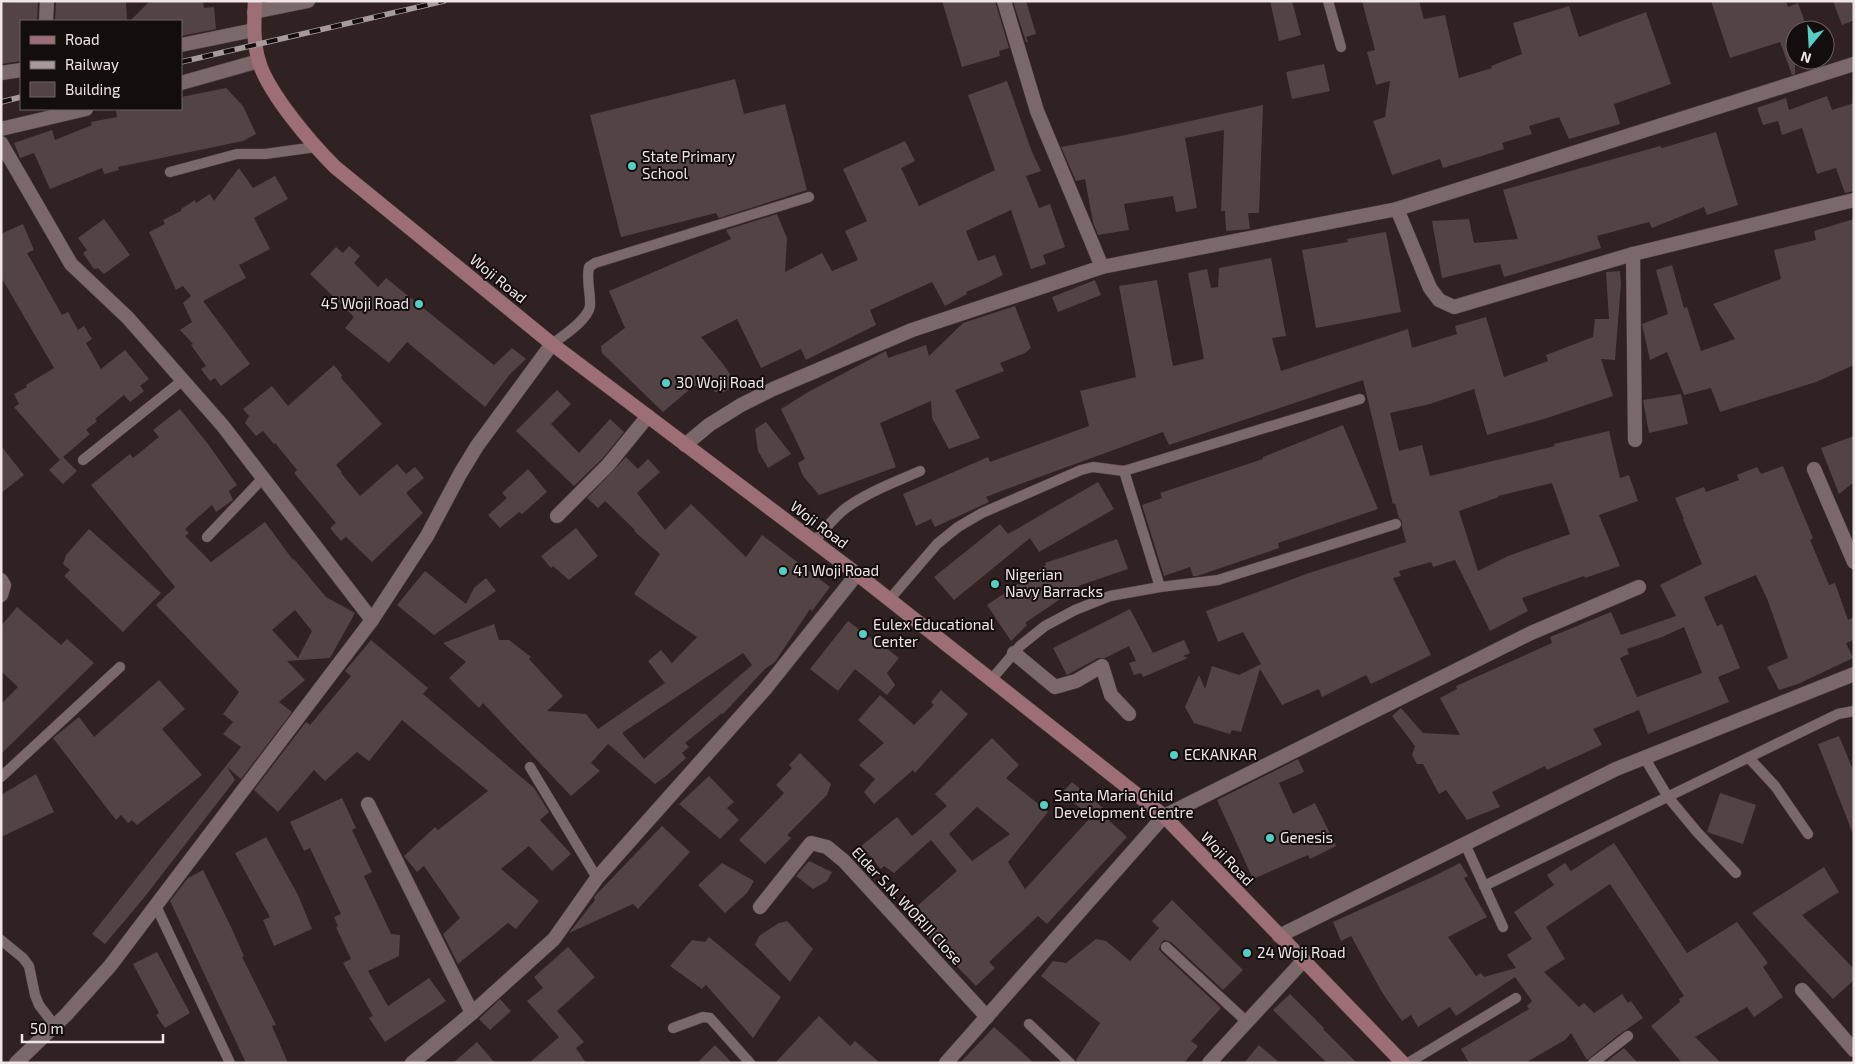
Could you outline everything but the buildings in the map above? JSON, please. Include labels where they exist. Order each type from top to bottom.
[{"type":"main road","name":"Woji Road","points":[[255,7],[254,30],[259,61],[263,72],[283,104],[316,147],[335,167],[552,344],[857,574],[1164,816],[1403,1063]]},
{"type":"street","points":[[46,20],[47,1]]},
{"type":"street","points":[[255,7],[308,1]]},
{"type":"street","points":[[1004,1],[1037,111],[1102,266]]},
{"type":"street","points":[[182,45],[254,30]]},
{"type":"street","points":[[182,83],[259,61]]},
{"type":"street","points":[[685,445],[709,425],[773,388],[912,330],[1102,266],[1397,209],[1854,64]]},
{"type":"street","points":[[1,73],[20,70]]},
{"type":"street","points":[[1,129],[82,110]]},
{"type":"street","points":[[1,143],[71,264],[128,318],[223,426],[372,620]]},
{"type":"street","points":[[1397,209],[1430,288],[1439,300],[1454,307],[1633,254],[1854,200]]},
{"type":"street","points":[[1633,254],[1635,440]]},
{"type":"street","points":[[16,1063],[55,1026],[110,966],[372,620],[427,536],[477,446],[552,344]]},
{"type":"street","points":[[557,516],[602,472],[648,416]]},
{"type":"street","points":[[1814,469],[1854,562]]},
{"type":"street","points":[[420,1060],[554,938],[597,878],[766,688],[857,574]]},
{"type":"street","points":[[1,580],[4,585],[1,595]]},
{"type":"street","points":[[946,1063],[1164,816],[1531,633],[1640,587]]},
{"type":"street","points":[[1014,653],[1055,687],[1076,681],[1102,666],[1111,695],[1129,714]]},
{"type":"street","points":[[1279,936],[1616,769],[1854,674]]},
{"type":"street","points":[[368,804],[472,1013]]},
{"type":"street","name":"Elder S.N. WORIJI Close","points":[[760,908],[811,843],[828,847],[844,861],[987,1017]]},
{"type":"street","points":[[1209,1063],[1303,961]]},
{"type":"street","points":[[1802,990],[1854,1050]]},
{"type":"lane","points":[[1328,1],[1341,47]]},
{"type":"lane","points":[[170,172],[237,154],[265,154],[316,147]]},
{"type":"lane","points":[[552,344],[588,314],[590,306],[587,278],[589,267],[595,263],[809,198]]},
{"type":"lane","points":[[83,460],[182,380]]},
{"type":"lane","points":[[889,600],[937,544],[958,527],[982,513],[1081,470],[1092,467],[1124,471],[1360,399]]},
{"type":"lane","points":[[814,542],[833,520],[847,508],[870,494],[920,471]]},
{"type":"lane","points":[[1124,471],[1160,587]]},
{"type":"lane","points":[[206,537],[263,478]]},
{"type":"lane","points":[[991,680],[1014,653],[1045,626],[1075,610],[1110,596],[1160,587],[1218,580],[1396,524]]},
{"type":"lane","points":[[1,777],[120,667]]},
{"type":"lane","points":[[1484,886],[1838,714],[1854,711]]},
{"type":"lane","points":[[1644,757],[1668,797],[1736,873]]},
{"type":"lane","points":[[1749,758],[1775,786],[1808,834]]},
{"type":"lane","points":[[530,767],[597,878]]},
{"type":"lane","points":[[1465,844],[1503,927]]},
{"type":"lane","points":[[156,906],[230,1063]]},
{"type":"lane","points":[[1,940],[24,958],[29,966],[37,1000],[55,1026]]},
{"type":"lane","points":[[1166,947],[1247,1022]]},
{"type":"lane","points":[[1408,1063],[1516,998]]},
{"type":"lane","points":[[672,1028],[703,1017],[710,1018],[750,1063]]},
{"type":"lane","points":[[1029,1024],[1070,1063]]},
{"type":"lane","points":[[1593,1063],[1628,1036]]},
{"type":"railway","points":[[182,62],[444,1]]},
{"type":"railway","points":[[1,102],[20,97]]},
{"type":"place","name":"State Primary School","points":[[632,166]]},
{"type":"place","name":"45 Woji Road","points":[[419,304]]},
{"type":"place","name":"30 Woji Road","points":[[666,383]]},
{"type":"place","name":"41 Woji Road","points":[[783,571]]},
{"type":"place","name":"Nigerian Navy Barracks","points":[[995,584]]},
{"type":"place","name":"Eulex Educational Center","points":[[863,634]]},
{"type":"place","name":"ECKANKAR","points":[[1174,755]]},
{"type":"place","name":"Santa Maria Child Development Centre","points":[[1044,805]]},
{"type":"place","name":"Genesis","points":[[1270,838]]},
{"type":"place","name":"24 Woji Road","points":[[1247,953]]}]
